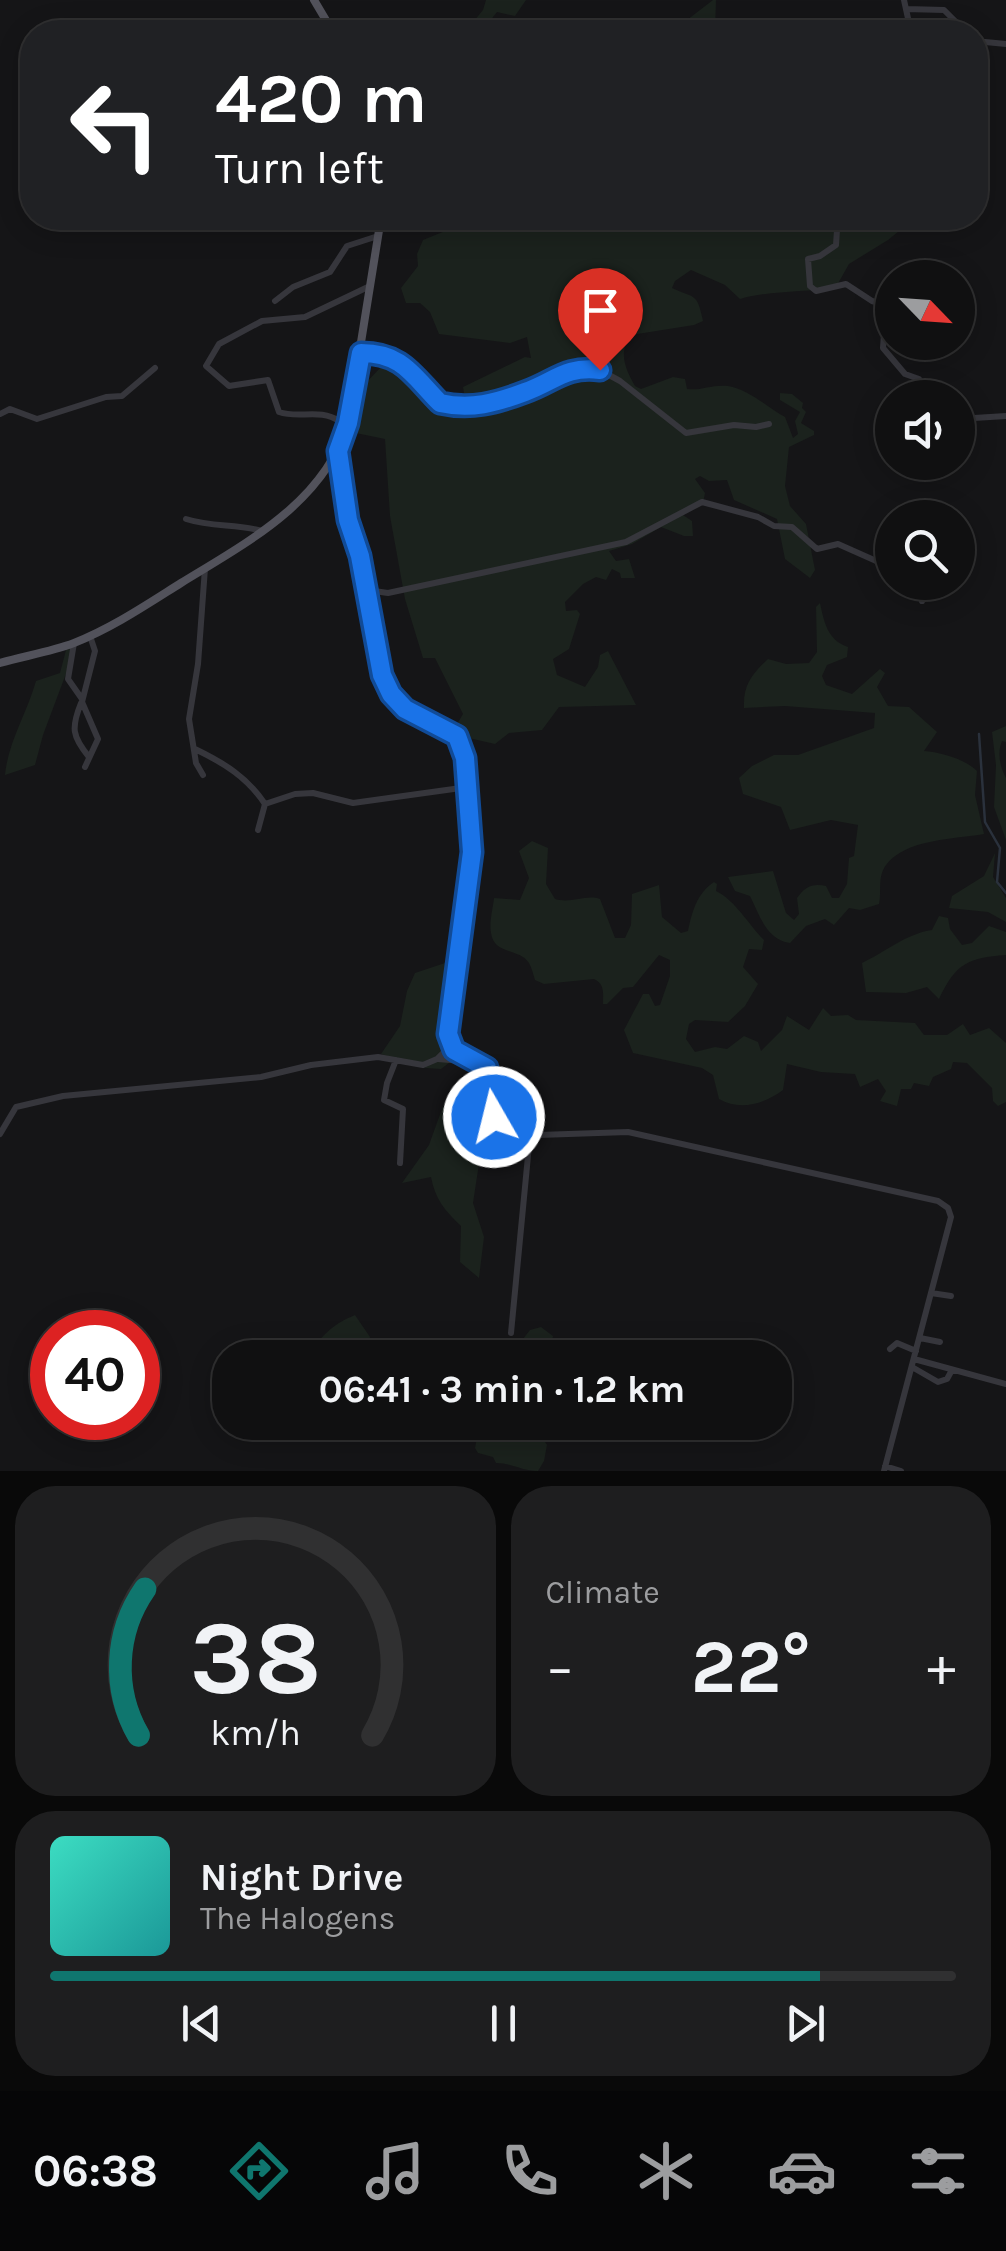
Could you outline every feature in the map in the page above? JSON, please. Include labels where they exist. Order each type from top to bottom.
[{"type":"main road","points":[[0,663],[74,642],[129,616],[263,532],[309,490],[339,449],[348,423],[379,230]]},
{"type":"street","points":[[905,4],[944,10],[954,20]]},
{"type":"street","points":[[836,230],[836,245],[808,259],[810,286],[816,291],[846,284],[872,301],[886,304],[883,348],[905,374],[919,380]]},
{"type":"street","points":[[275,302],[293,287],[330,272],[347,246],[378,236]]},
{"type":"street","points":[[370,286],[305,317],[262,321],[219,344],[206,366],[229,386],[268,380],[279,412],[288,416],[312,413],[339,421],[348,520],[388,688],[405,709],[457,736],[464,750],[472,852],[448,1034],[450,1045],[480,1062],[489,1072],[490,1102],[499,1129],[514,1137],[628,1132],[938,1201],[948,1208],[951,1216],[885,1469],[901,1471]]},
{"type":"street","points":[[361,353],[380,353],[392,358],[443,404],[486,406],[506,396],[527,392],[566,371],[588,369],[600,370],[620,381],[686,433],[770,424]]},
{"type":"street","points":[[0,414],[10,409],[36,420],[106,397],[122,396],[155,368]]},
{"type":"street","points":[[975,418],[1006,416]]},
{"type":"street","points":[[366,589],[388,593],[626,542],[702,502],[774,526],[792,527],[817,549],[838,544],[875,560]]},
{"type":"street","points":[[186,519],[212,527],[244,526],[263,532]]},
{"type":"street","points":[[204,776],[196,763],[190,698],[198,664],[205,568]]},
{"type":"street","points":[[88,757],[74,735],[75,718],[96,651],[90,636]]},
{"type":"street","points":[[74,642],[68,678],[98,739],[85,768]]},
{"type":"street","points":[[195,748],[225,763],[252,785],[266,804]]},
{"type":"street","points":[[266,804],[294,794],[353,803],[468,787]]},
{"type":"street","points":[[258,830],[266,804]]},
{"type":"street","points":[[0,1134],[16,1107],[64,1096],[234,1080],[378,1057],[423,1065],[437,1059],[450,1045]]},
{"type":"street","points":[[437,1059],[480,1062]]},
{"type":"street","points":[[396,1060],[384,1100],[403,1109],[400,1163]]},
{"type":"street","points":[[511,1333],[530,1135]]},
{"type":"street","points":[[931,1293],[952,1296]]},
{"type":"street","points":[[920,1338],[940,1342]]},
{"type":"street","points":[[890,1348],[901,1343],[942,1382],[952,1370]]},
{"type":"street","points":[[914,1359],[1006,1384]]},
{"type":"shaded area","points":[[486,0],[526,0],[515,16],[497,12],[491,20],[475,20]]},
{"type":"shaded area","points":[[713,0],[716,0],[715,20],[687,20]]},
{"type":"shaded area","points":[[448,230],[900,230],[849,264],[836,287],[740,299],[725,285],[691,270],[675,281],[672,288],[696,300],[703,321],[631,335],[625,348],[624,360],[635,386],[641,389],[673,377],[685,379],[687,389],[735,388],[785,417],[793,438],[798,434],[795,421],[800,412],[780,400],[780,393],[792,394],[803,403],[806,412],[801,423],[814,435],[789,447],[785,486],[790,506],[806,524],[815,570],[810,578],[785,559],[777,519],[734,500],[727,480],[709,481],[700,476],[695,479],[705,493],[703,503],[683,515],[692,521],[693,536],[661,527],[632,544],[609,551],[616,561],[629,559],[635,578],[621,578],[612,569],[606,580],[596,577],[565,602],[566,611],[577,610],[580,614],[569,649],[553,659],[557,675],[585,687],[598,667],[600,655],[608,651],[636,705],[559,707],[542,730],[509,733],[495,744],[460,736],[454,729],[463,714],[435,658],[423,658],[405,599],[390,516],[385,439],[351,432],[361,388],[382,366],[405,373],[434,402],[458,408],[465,399],[463,387],[525,357],[531,358],[527,337],[510,343],[439,334],[430,312],[420,303],[406,303],[401,288],[418,266],[417,254],[423,240]]},
{"type":"shaded area","points":[[820,603],[831,635],[848,647],[847,657],[827,665],[822,676],[826,685],[852,694],[880,669],[885,673],[877,687],[888,706],[909,707],[937,732],[924,751],[952,757],[977,771],[975,795],[984,834],[918,845],[894,856],[883,870],[879,904],[860,910],[849,908],[834,925],[825,919],[806,926],[790,943],[769,932],[750,896],[735,891],[728,877],[773,871],[786,913],[794,920],[799,914],[797,898],[806,889],[826,886],[832,898],[839,898],[847,884],[858,825],[831,820],[790,830],[781,807],[743,794],[739,778],[774,755],[798,755],[874,728],[875,713],[785,706],[744,708],[750,680],[768,659],[786,664],[809,663],[817,652],[816,607]]},
{"type":"shaded area","points":[[76,647],[35,765],[5,775],[36,681],[60,673],[66,650]]},
{"type":"shaded area","points":[[1006,726],[1006,742],[1002,741],[999,755],[1006,778],[1006,840],[994,807],[996,765],[992,732]]},
{"type":"shaded area","points":[[532,841],[548,848],[546,884],[555,899],[600,899],[615,938],[625,938],[631,925],[632,894],[659,885],[662,917],[681,933],[688,931],[699,897],[714,882],[716,891],[736,907],[764,940],[762,950],[749,949],[743,967],[758,984],[745,1006],[728,1022],[695,1020],[689,1024],[686,1039],[695,1052],[715,1047],[727,1049],[744,1036],[758,1042],[761,1051],[782,1030],[787,1016],[809,1030],[823,1008],[831,1016],[915,1023],[924,1035],[947,1035],[963,1024],[970,1035],[989,1028],[1006,1043],[1006,1102],[998,1106],[993,1101],[992,1088],[967,1063],[953,1062],[951,1069],[933,1077],[929,1086],[914,1083],[911,1089],[901,1089],[897,1106],[880,1101],[886,1091],[878,1079],[860,1087],[855,1074],[787,1064],[783,1090],[760,1102],[735,1105],[719,1099],[713,1075],[702,1068],[633,1053],[624,1030],[643,994],[649,994],[655,1006],[660,1005],[670,976],[670,960],[659,955],[633,987],[623,988],[603,1004],[603,989],[598,981],[544,984],[535,980],[525,958],[493,940],[490,924],[494,898],[520,900],[529,878],[519,851]]},
{"type":"shaded area","points":[[995,853],[993,877],[1006,898],[1006,922],[988,912],[949,908],[952,896],[984,876]]},
{"type":"shaded area","points":[[939,916],[948,918],[950,929],[962,945],[972,943],[989,926],[1006,932],[1006,955],[965,965],[951,977],[939,999],[927,987],[906,993],[866,992],[862,963],[905,939],[932,930]]},
{"type":"shaded area","points":[[451,961],[443,1035],[446,1046],[458,1056],[441,1069],[381,1054],[400,1026],[415,973]]},
{"type":"shaded area","points":[[479,1068],[494,1125],[512,1140],[509,1150],[482,1144],[473,1203],[484,1237],[479,1278],[460,1262],[461,1226],[442,1204],[431,1177],[402,1183],[429,1145],[443,1106],[450,1111],[451,1127],[466,1140],[474,1139]]},
{"type":"shaded area","points":[[355,1315],[370,1337],[320,1340]]},
{"type":"shaded area","points":[[541,1327],[553,1336],[552,1340],[522,1340],[530,1330]]},
{"type":"shaded area","points":[[477,1440],[544,1440],[547,1445],[538,1471],[496,1463],[493,1457],[478,1453]]},
{"type":"waterway","points":[[979,734],[985,822],[1000,848],[997,882],[1006,893]]},
{"type":"route","points":[[494,1117],[487,1068],[454,1050],[448,1034],[472,852],[463,745],[450,730],[405,709],[395,700],[382,675],[360,556],[348,520],[344,471],[338,451],[348,423],[361,353],[380,353],[392,358],[418,378],[436,400],[448,405],[486,406],[506,396],[527,392],[571,369],[600,370]]}]
